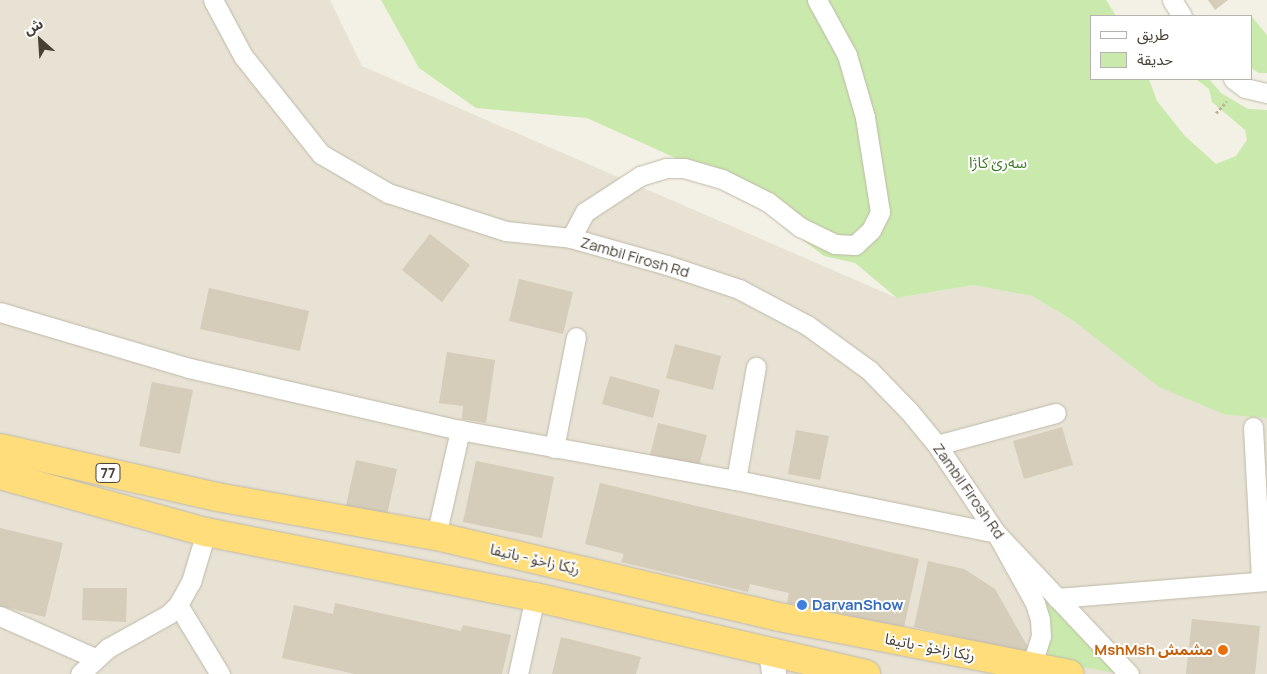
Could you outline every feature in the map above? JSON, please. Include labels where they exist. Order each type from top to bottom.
[{"type":"highway","name":"رێکا زاخۆ - باتیفا","points":[[0,448],[217,497],[436,536],[780,617],[1069,674]]},
{"type":"highway","points":[[0,475],[206,532],[535,596],[773,663],[866,674]]},
{"type":"street","points":[[212,0],[243,56],[321,154],[388,194],[506,231],[571,238]]},
{"type":"street","name":"Zambil Firosh Rd","points":[[817,0],[847,54],[865,117],[880,212],[871,230],[855,245],[835,244],[800,226],[768,202],[722,179],[684,168],[666,168],[640,176],[585,212],[571,238],[739,289],[807,324],[869,370],[937,445],[996,533],[1129,674]]},
{"type":"street","points":[[1172,0],[1181,15]]},
{"type":"street","points":[[1234,80],[1245,88],[1267,93]]},
{"type":"street","points":[[0,312],[188,368],[460,430],[736,480],[996,533],[1035,603],[1040,619],[1038,652],[1031,667]]},
{"type":"street","points":[[554,448],[576,338]]},
{"type":"street","points":[[736,480],[756,368]]},
{"type":"street","points":[[937,445],[1056,413]]},
{"type":"street","points":[[1057,598],[1264,581],[1253,427]]},
{"type":"street","points":[[436,536],[460,430]]},
{"type":"street","points":[[80,674],[96,658],[178,605],[191,582],[206,532]]},
{"type":"street","points":[[518,674],[535,596]]},
{"type":"street","points":[[178,605],[220,674]]},
{"type":"street","points":[[0,616],[96,658]]},
{"type":"shaded area","points":[[0,0],[330,0],[362,66],[897,298],[973,285],[1032,296],[1226,415],[1267,418],[1267,674],[0,674]]},
{"type":"green space","name":"سەرێ کاژا","points":[[381,0],[1106,0],[1115,15],[1090,15],[1090,80],[1149,80],[1157,101],[1185,136],[1216,164],[1236,156],[1247,140],[1245,130],[1212,102],[1209,89],[1197,80],[1210,80],[1221,93],[1248,109],[1267,110],[1267,418],[1226,415],[1159,387],[1075,322],[1032,296],[973,285],[897,298],[855,263],[824,256],[722,179],[587,118],[476,108],[419,68]]},
{"type":"green space","points":[[1252,17],[1267,35],[1267,73],[1259,73],[1252,69]]},
{"type":"green space","points":[[1043,600],[1066,619],[1116,673],[1047,661],[1051,623]]},
{"type":"building","points":[[1208,0],[1228,0],[1215,10]]},
{"type":"building","points":[[430,234],[470,265],[442,302],[402,270]]},
{"type":"building","points":[[519,279],[573,292],[563,334],[509,321]]},
{"type":"building","points":[[209,288],[309,311],[300,351],[200,329]]},
{"type":"building","points":[[675,344],[721,356],[713,390],[666,378]]},
{"type":"building","points":[[447,352],[495,360],[486,423],[462,419],[463,406],[439,403]]},
{"type":"building","points":[[610,376],[660,390],[653,418],[602,404]]},
{"type":"building","points":[[152,382],[193,390],[180,454],[139,446]]},
{"type":"building","points":[[658,423],[707,435],[699,466],[650,455]]},
{"type":"building","points":[[1062,427],[1073,465],[1024,479],[1013,441]]},
{"type":"building","points":[[796,430],[829,436],[820,480],[788,474]]},
{"type":"building","points":[[356,460],[397,469],[387,515],[346,506]]},
{"type":"building","points":[[476,461],[554,477],[542,538],[463,522]]},
{"type":"building","points":[[600,483],[919,559],[904,627],[787,603],[789,593],[750,584],[748,592],[621,562],[624,554],[585,544]]},
{"type":"building","points":[[0,528],[63,543],[45,617],[0,606]]},
{"type":"building","points":[[928,561],[964,569],[995,589],[1032,654],[914,627]]},
{"type":"building","points":[[83,588],[127,588],[126,622],[82,620]]},
{"type":"building","points":[[335,603],[461,631],[463,625],[511,635],[502,674],[355,674],[282,658],[294,605],[333,614]]},
{"type":"building","name":"MshMsh مشمش","points":[[1192,619],[1260,626],[1255,674],[1186,674]]},
{"type":"building","points":[[561,637],[641,657],[636,674],[552,674]]},
{"type":"place","name":"DarvanShow","points":[[802,605]]},
{"type":"place","name":"MshMsh مشمش","points":[[1223,650]]}]
